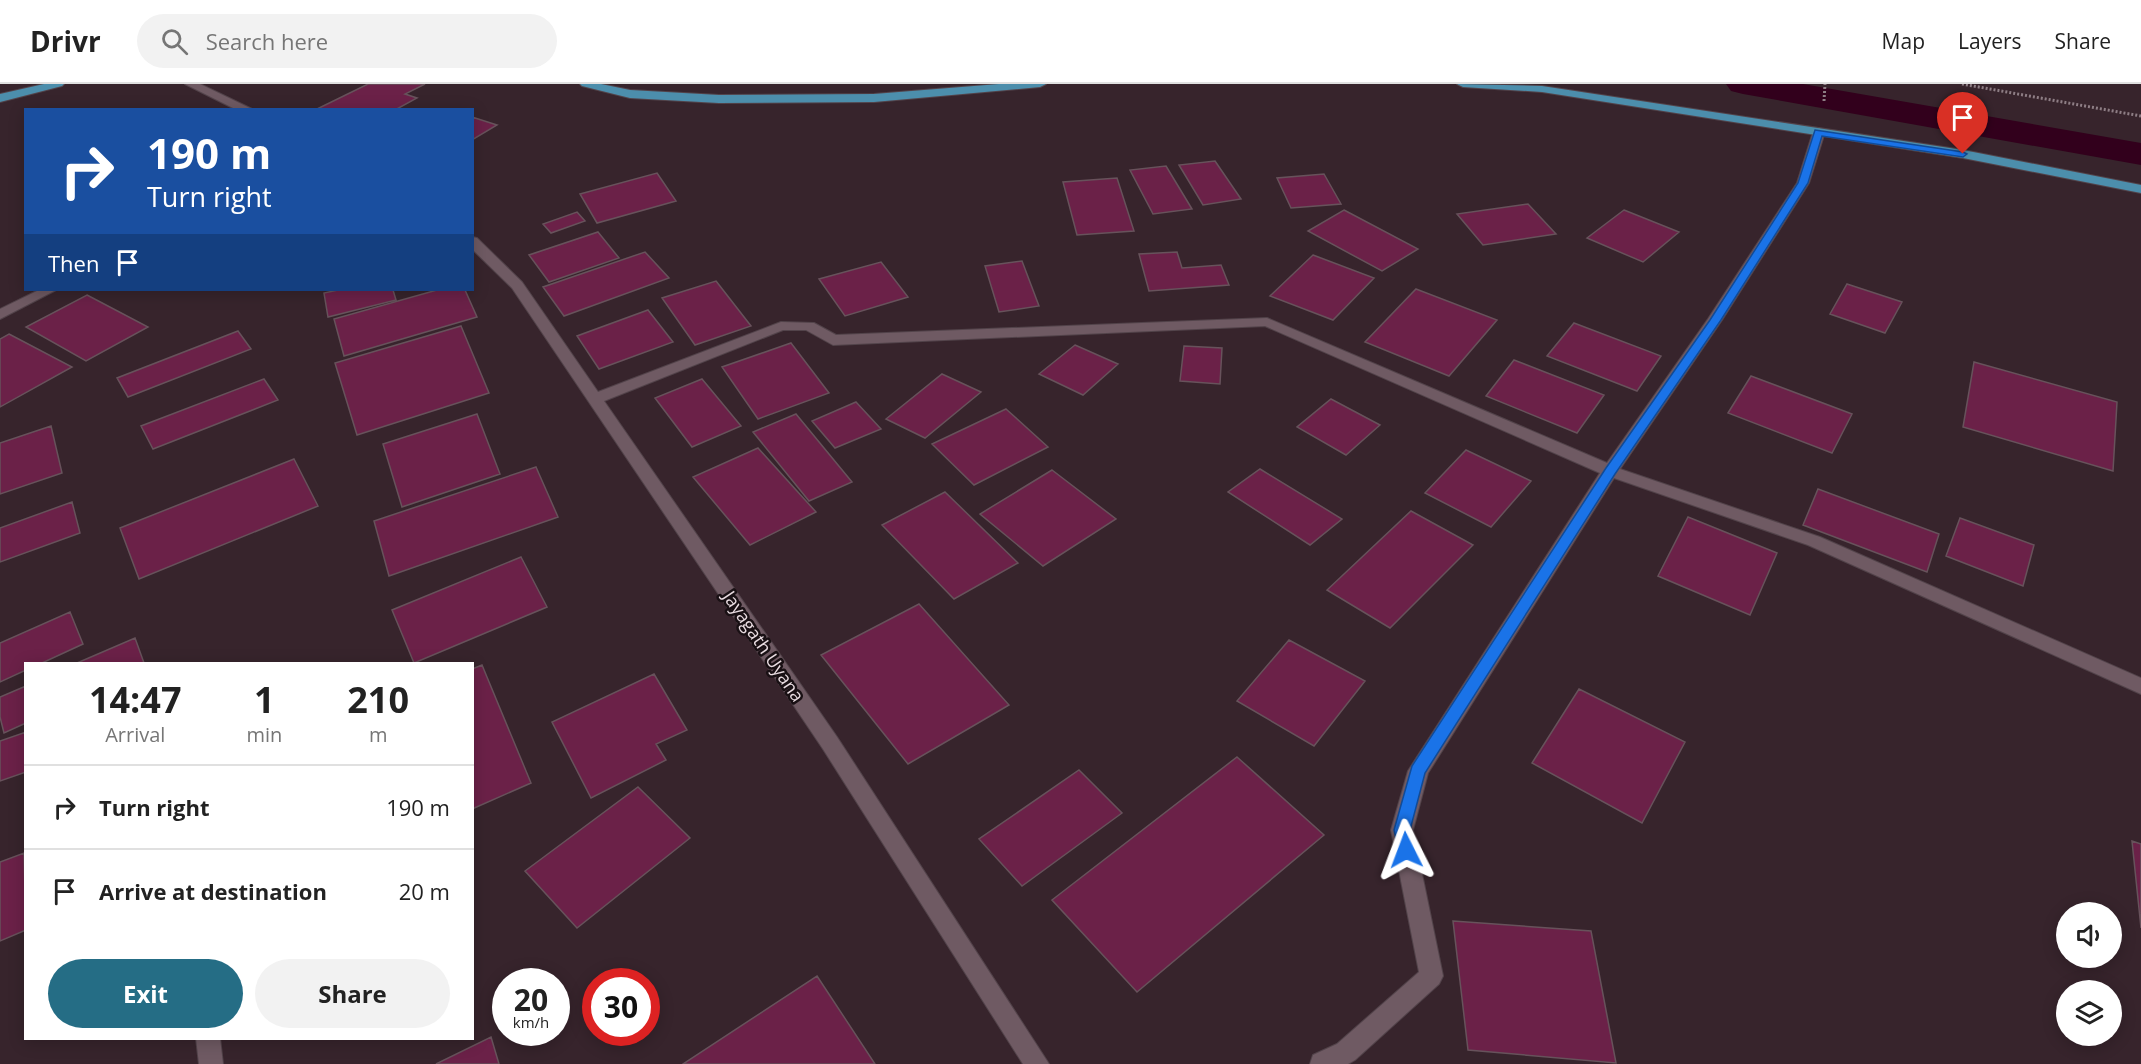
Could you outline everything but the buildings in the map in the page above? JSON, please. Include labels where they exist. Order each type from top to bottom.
[{"type":"main road","points":[[0,98],[58,84]]},
{"type":"main road","points":[[586,84],[630,94],[719,99],[874,98],[1040,84]]},
{"type":"main road","points":[[1463,84],[1542,89],[1963,154],[2141,189]]},
{"type":"street","points":[[190,84],[244,108]]},
{"type":"street","points":[[1322,1064],[1346,1052],[1431,976],[1402,830],[1418,771],[1610,471],[1715,320],[1803,183],[1819,132]]},
{"type":"street","name":"Jayagath Uyana","points":[[474,243],[517,285],[830,743],[1038,1064]]},
{"type":"street","points":[[0,315],[47,291]]},
{"type":"street","points":[[595,399],[781,326],[809,326],[833,340],[1267,322],[1610,471],[1814,541],[2141,686]]},
{"type":"street","points":[[207,1040],[211,1064]]},
{"type":"path","points":[[1962,84],[2141,116]]},
{"type":"waterway","points":[[1743,84],[2141,154]]},
{"type":"route","points":[[1406,850],[1402,830],[1418,771],[1610,471],[1715,320],[1803,183],[1819,132],[1963,154]]}]
